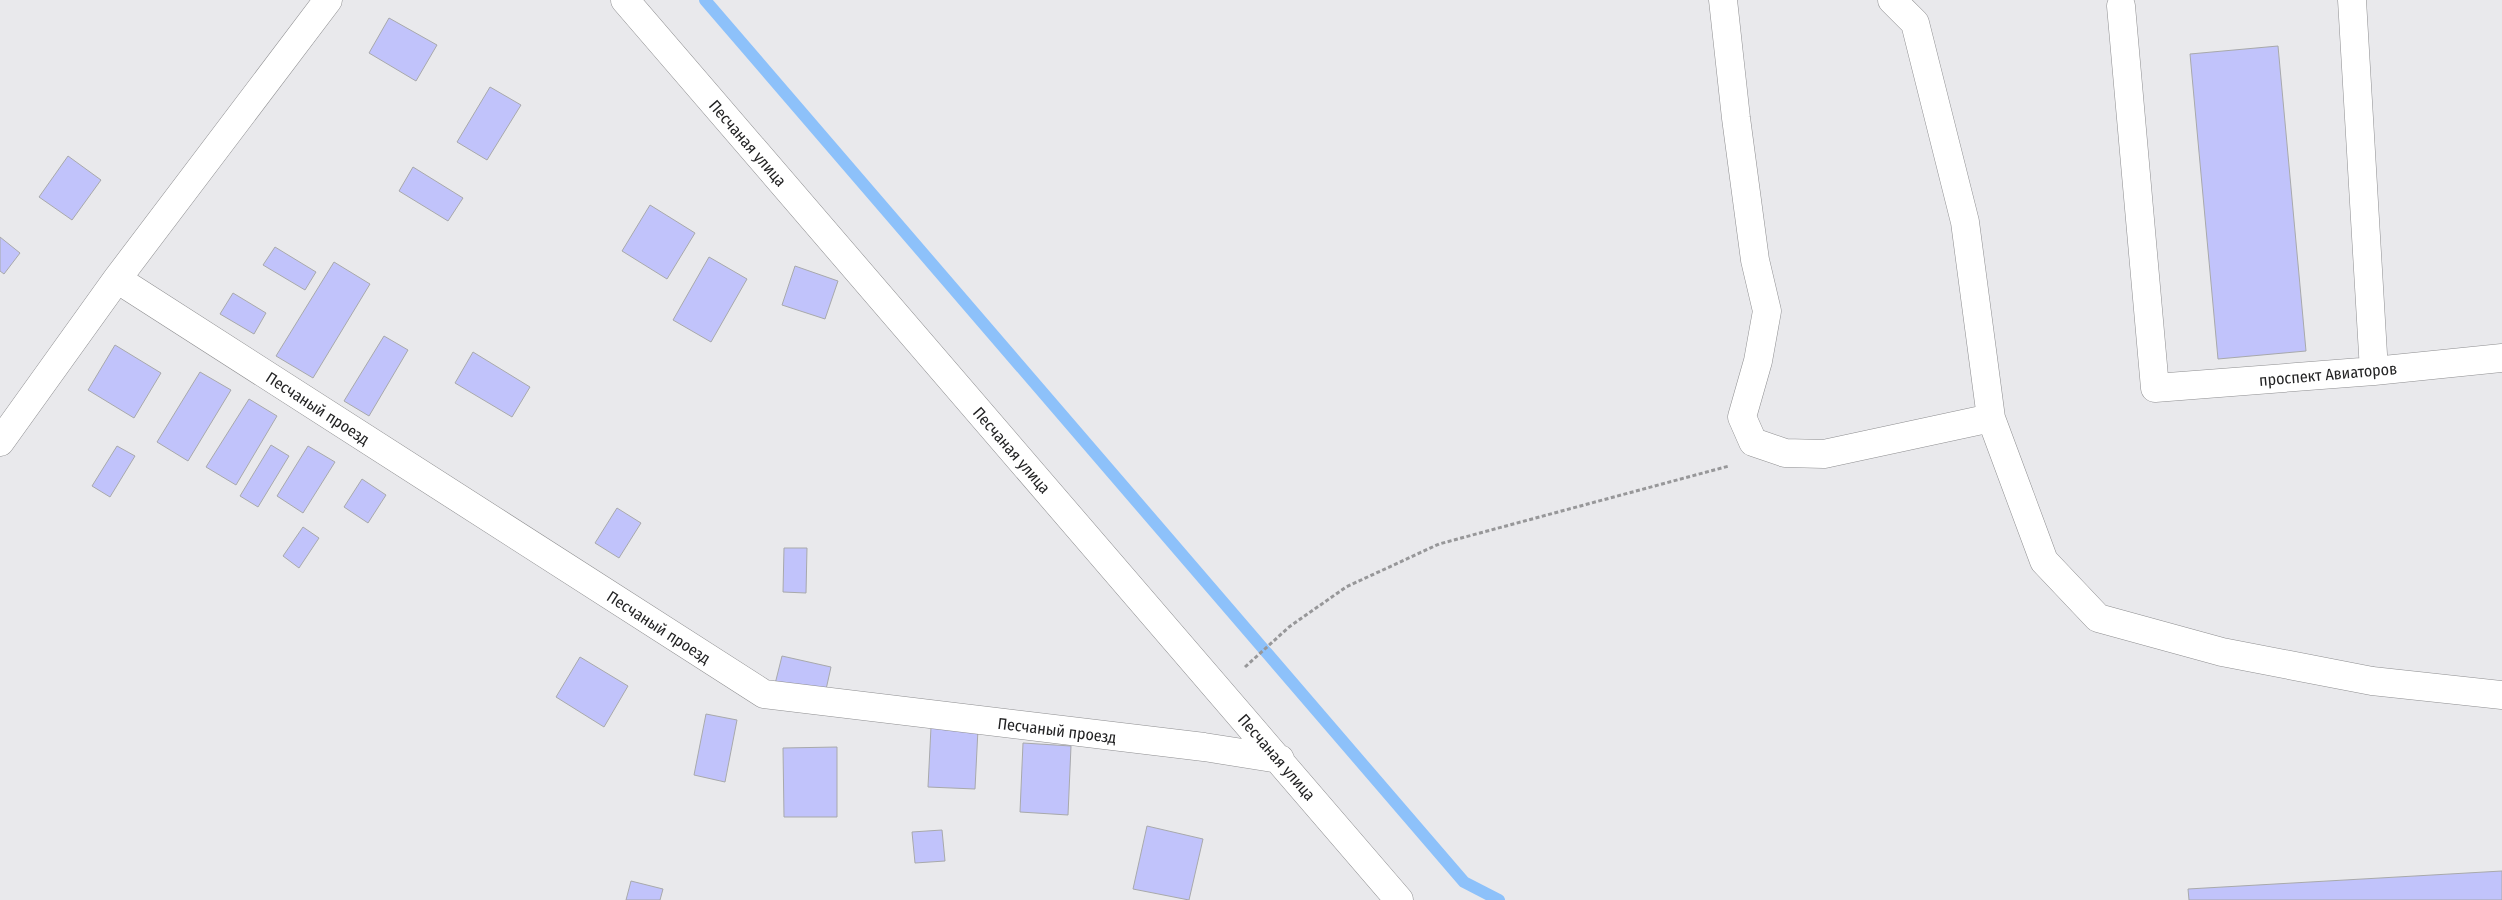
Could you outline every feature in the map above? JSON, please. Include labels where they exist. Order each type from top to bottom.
[{"type":"street","points":[[0,442],[116,279],[328,0]]},
{"type":"street","name":"Песчаная улица","points":[[625,0],[1280,759],[1399,900]]},
{"type":"street","points":[[1723,0],[1753,241],[1767,311],[1758,360],[1742,417],[1753,442],[1785,453],[1824,454],[1990,418]]},
{"type":"street","points":[[1892,0],[1915,24],[1965,222],[1990,418],[2044,561],[2098,618],[2222,652],[2372,681],[2502,695]]},
{"type":"street","points":[[2352,0],[2374,371]]},
{"type":"street","name":"проспект Авиаторов","points":[[2121,6],[2154,388],[2374,371],[2502,358]]},
{"type":"street","name":"Песчаный проезд","points":[[116,279],[764,694],[1204,747],[1280,759]]},
{"type":"path","points":[[1250,663],[1278,637],[1346,587],[1439,544],[1731,466]]},
{"type":"building","points":[[389,18],[437,45],[416,81],[369,53]]},
{"type":"building","points":[[2278,46],[2306,351],[2218,359],[2190,54]]},
{"type":"building","points":[[490,87],[521,105],[487,160],[457,142]]},
{"type":"building","points":[[68,156],[101,180],[72,220],[39,197]]},
{"type":"building","points":[[413,167],[463,198],[448,221],[399,191]]},
{"type":"building","points":[[650,205],[695,233],[667,279],[622,251]]},
{"type":"building","points":[[0,237],[20,253],[4,274],[0,271]]},
{"type":"building","points":[[275,247],[316,272],[305,290],[263,265]]},
{"type":"building","points":[[709,257],[747,279],[711,342],[673,320]]},
{"type":"building","points":[[334,262],[370,284],[313,378],[276,356]]},
{"type":"building","points":[[795,266],[838,281],[825,319],[782,305]]},
{"type":"building","points":[[233,293],[266,313],[254,334],[220,314]]},
{"type":"building","points":[[384,336],[408,350],[369,416],[344,401]]},
{"type":"building","points":[[115,345],[161,373],[134,418],[88,390]]},
{"type":"building","points":[[473,352],[530,387],[512,417],[455,383]]},
{"type":"building","points":[[200,372],[231,390],[188,461],[157,442]]},
{"type":"building","points":[[249,399],[277,416],[236,485],[206,467]]},
{"type":"building","points":[[271,445],[289,456],[258,507],[240,496]]},
{"type":"building","points":[[117,446],[135,456],[110,497],[92,486]]},
{"type":"building","points":[[308,446],[335,462],[303,513],[277,496]]},
{"type":"building","points":[[362,479],[386,495],[368,523],[344,507]]},
{"type":"building","points":[[617,508],[641,523],[619,558],[595,543]]},
{"type":"building","points":[[303,527],[319,538],[299,568],[283,556]]},
{"type":"building","points":[[784,548],[807,548],[806,593],[783,592]]},
{"type":"building","points":[[782,656],[831,667],[825,694],[775,684]]},
{"type":"building","points":[[580,657],[628,686],[604,727],[556,697]]},
{"type":"building","points":[[706,714],[737,720],[725,782],[694,775]]},
{"type":"building","points":[[931,727],[978,729],[975,789],[928,787]]},
{"type":"building","points":[[1023,743],[1071,746],[1068,815],[1020,812]]},
{"type":"building","points":[[837,747],[837,817],[784,817],[783,748]]},
{"type":"building","points":[[1147,826],[1203,839],[1189,900],[1133,889]]},
{"type":"building","points":[[942,830],[945,861],[915,863],[912,832]]},
{"type":"building","points":[[2502,871],[2502,900],[2189,900],[2188,889]]},
{"type":"building","points":[[631,881],[663,889],[660,900],[626,900]]},
{"type":"waterway","points":[[705,0],[1464,882],[1499,900]]}]
